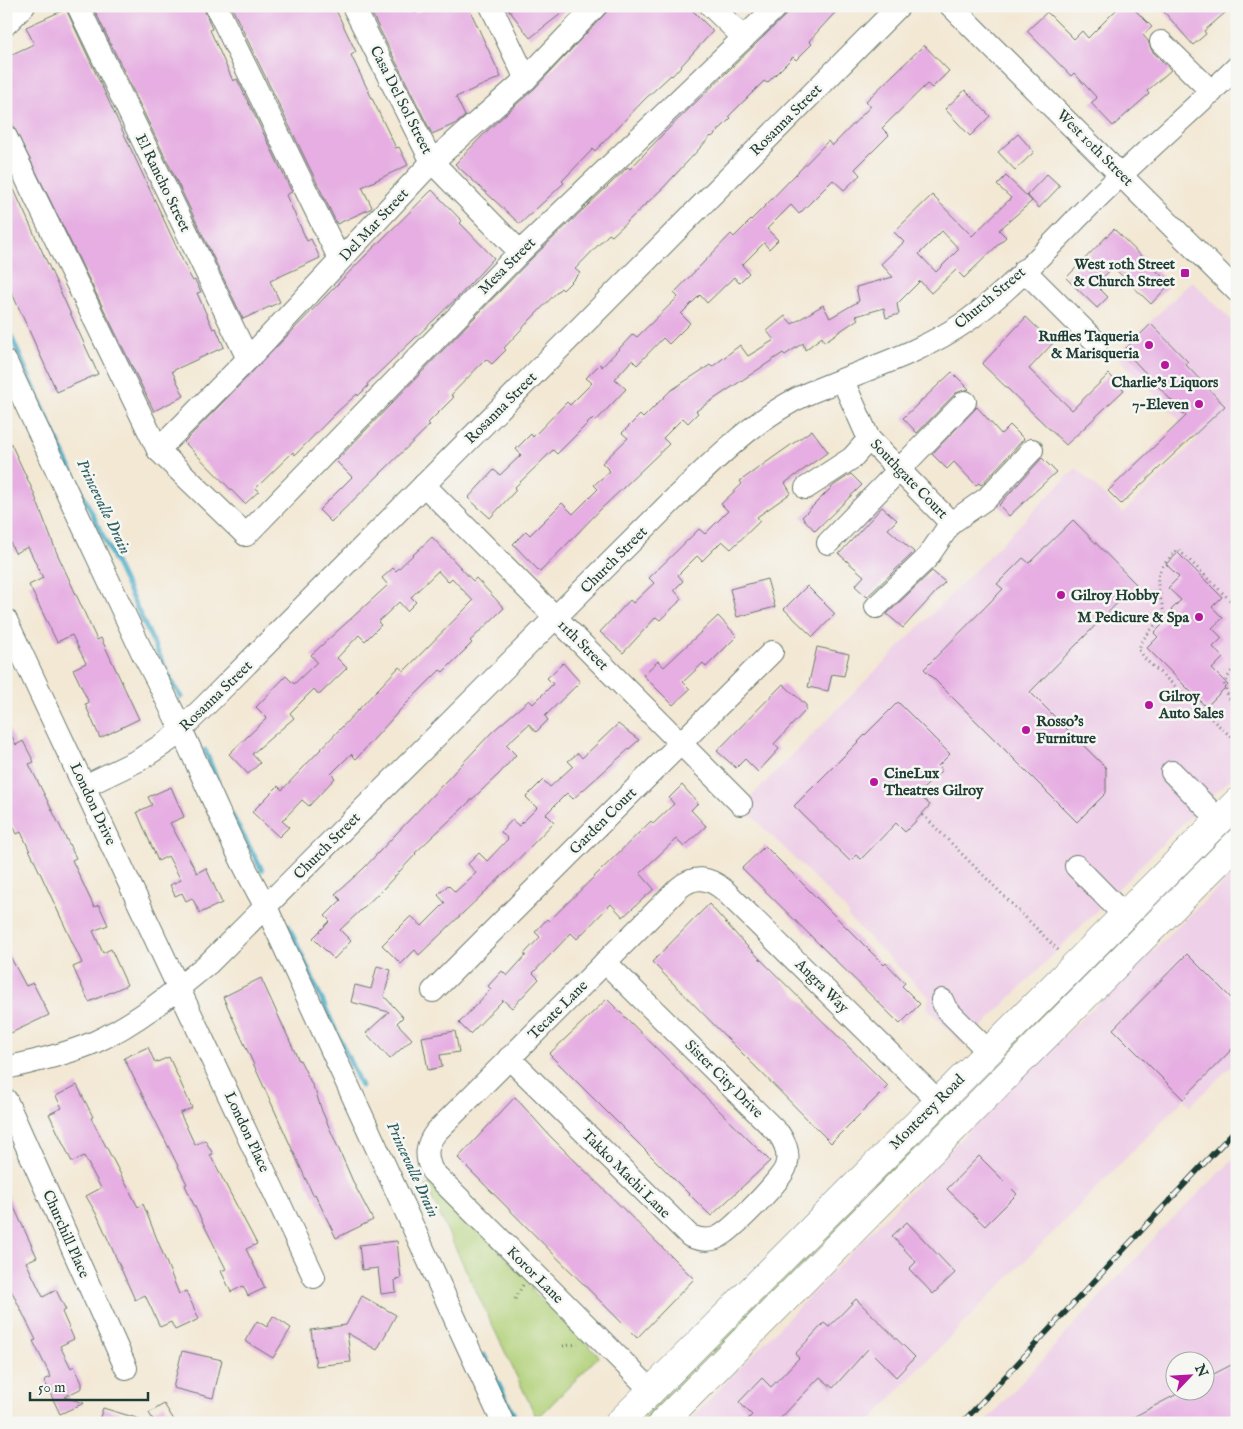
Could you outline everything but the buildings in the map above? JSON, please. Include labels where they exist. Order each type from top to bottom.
[{"type":"main road","name":"Monterey Road","points":[[619,1423],[1123,914],[1228,811]]},
{"type":"main road","name":"Monterey Road","points":[[662,1423],[1237,843]]},
{"type":"street","points":[[6,24],[24,6]]},
{"type":"street","name":"El Rancho Street","points":[[78,6],[248,359]]},
{"type":"street","points":[[216,6],[340,260]]},
{"type":"street","name":"Casa Del Sol Street","points":[[353,6],[432,162],[520,252]]},
{"type":"street","points":[[491,6],[526,79]]},
{"type":"street","name":"Del Mar Street","points":[[158,450],[248,359],[432,162],[526,79],[596,6]]},
{"type":"street","points":[[711,6],[744,38]]},
{"type":"street","name":"Mesa Street","points":[[158,450],[246,535],[520,252],[777,6]]},
{"type":"street","name":"Rosanna Street","points":[[85,786],[139,760],[171,739],[181,730],[250,663],[899,6]]},
{"type":"street","name":"West 10th Street","points":[[951,6],[1122,174],[1237,291]]},
{"type":"street","points":[[1161,42],[1212,92]]},
{"type":"street","name":"Church Street","points":[[6,1068],[45,1059],[95,1042],[142,1016],[209,964],[707,468],[748,430],[776,411],[809,394],[910,354],[967,321],[1024,270],[1122,174],[1237,67]]},
{"type":"street","points":[[6,137],[158,450]]},
{"type":"street","points":[[1024,270],[1098,343]]},
{"type":"street","points":[[6,362],[181,730],[244,868],[266,908],[503,1423]]},
{"type":"street","name":"Southgate Court","points":[[843,381],[870,439],[951,523]]},
{"type":"street","points":[[828,542],[965,402]]},
{"type":"street","points":[[806,488],[852,458],[870,439]]},
{"type":"street","points":[[876,607],[927,558],[951,523],[987,498],[1032,450]]},
{"type":"street","name":"11th Street","points":[[424,486],[741,804]]},
{"type":"street","name":"London Drive","points":[[6,620],[180,987]]},
{"type":"street","name":"Garden Court","points":[[434,991],[772,652]]},
{"type":"street","points":[[1172,772],[1228,811]]},
{"type":"street","points":[[1076,866],[1123,914]]},
{"type":"street","name":"Tecate Lane","points":[[427,1154],[431,1138],[436,1132],[509,1058],[679,888],[685,883],[701,878]]},
{"type":"street","name":"Angra Way","points":[[701,878],[718,884],[938,1101]]},
{"type":"street","name":"Sister City Drive","points":[[605,962],[784,1141],[788,1158],[783,1175],[751,1207]]},
{"type":"street","name":"London Place","points":[[180,987],[314,1277]]},
{"type":"street","points":[[942,1000],[946,1010],[988,1051]]},
{"type":"street","name":"Takko Machi Lane","points":[[509,1058],[690,1236],[705,1240],[721,1236],[751,1207]]},
{"type":"street","name":"Churchill Place","points":[[6,1100],[126,1368]]},
{"type":"street","name":"Koror Lane","points":[[427,1154],[432,1171],[437,1177],[651,1390]]},
{"type":"path","points":[[1237,607],[1178,549],[1156,575],[1164,614],[1141,642],[1140,650],[1146,660],[1237,742]]},
{"type":"path","points":[[1237,663],[1224,683],[1237,712]]},
{"type":"path","points":[[923,815],[1059,952]]},
{"type":"path","points":[[515,1299],[524,1285]]},
{"type":"path","points":[[563,1346],[573,1346],[581,1342]]},
{"type":"shaded area","points":[[1192,281],[1237,326],[1237,773],[1183,823],[964,1045],[927,1008],[929,997],[848,917],[848,912],[742,806],[1076,468],[1123,513],[1198,439],[1116,355]]},
{"type":"shaded area","points":[[1237,870],[1237,1060],[1191,1105],[1184,1099],[902,1386],[869,1423],[687,1423],[1010,1088]]},
{"type":"shaded area","points":[[1237,1156],[1237,1423],[984,1423],[1164,1227]]},
{"type":"green space","points":[[1062,993],[1066,996],[649,1422],[641,1423],[649,1411]]},
{"type":"green space","points":[[432,1183],[533,1285],[532,1290],[599,1356],[537,1419],[426,1186]]},
{"type":"waterway","name":"Princevalle Drain","points":[[6,325],[60,446],[173,684],[181,697]]},
{"type":"waterway","name":"Princevalle Drain","points":[[205,750],[226,802]]},
{"type":"waterway","name":"Princevalle Drain","points":[[232,815],[262,870]]},
{"type":"waterway","name":"Princevalle Drain","points":[[288,925],[361,1086]]},
{"type":"waterway","name":"Princevalle Drain","points":[[484,1355],[518,1423]]},
{"type":"railway","points":[[962,1423],[1237,1128]]},
{"type":"place","name":"West 10th Street & Church Street","points":[[1185,273]]},
{"type":"place","name":"Ruffles Taqueria & Marisqueria","points":[[1149,345]]},
{"type":"place","name":"Charlie's Liquors","points":[[1165,365]]},
{"type":"place","name":"7-Eleven","points":[[1199,404]]},
{"type":"place","name":"Gilroy Hobby","points":[[1061,595]]},
{"type":"place","name":"M Pedicure & Spa","points":[[1199,617]]},
{"type":"place","name":"Gilroy Auto Sales","points":[[1149,705]]},
{"type":"place","name":"Rosso’s Furniture","points":[[1026,730]]},
{"type":"place","name":"CineLux Theatres Gilroy","points":[[874,782]]}]
